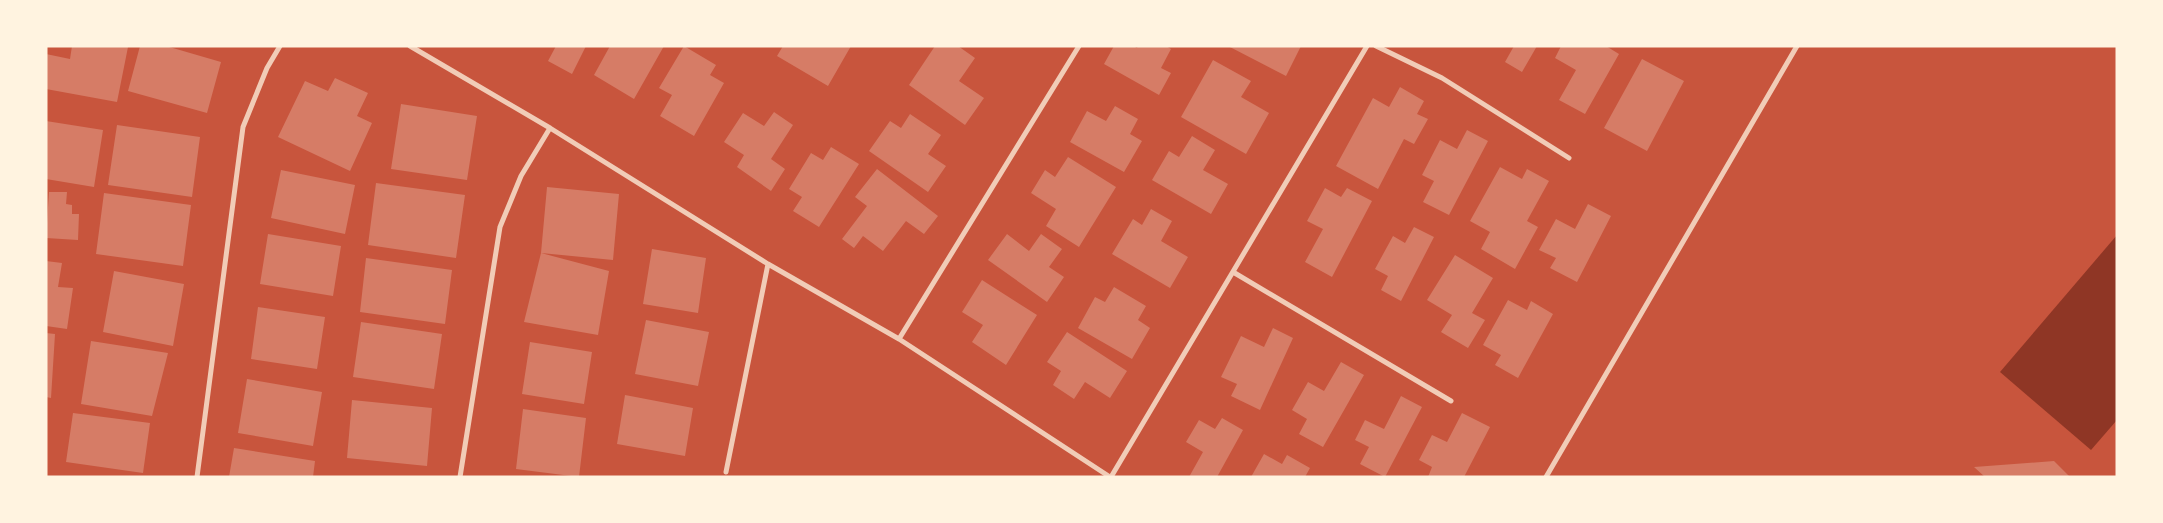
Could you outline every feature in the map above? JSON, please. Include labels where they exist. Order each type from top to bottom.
[{"type":"street","points":[[197,477],[243,127],[267,68],[280,46]]},
{"type":"street","points":[[410,46],[550,128],[768,264],[899,339],[1111,477],[1366,46]]},
{"type":"street","points":[[899,339],[1079,46]]},
{"type":"street","points":[[1376,46],[1442,78],[1569,158]]},
{"type":"street","points":[[1546,477],[1797,46]]},
{"type":"street","points":[[460,477],[500,227],[521,176],[550,128]]},
{"type":"street","points":[[726,472],[768,264]]},
{"type":"street","points":[[1233,272],[1451,401]]},
{"type":"shaded area","points":[[2117,235],[2117,420],[2091,450],[2000,372]]},
{"type":"building","points":[[72,46],[128,47],[117,102],[46,89],[46,54],[70,59]]},
{"type":"building","points":[[140,46],[166,46],[221,62],[207,113],[128,91]]},
{"type":"building","points":[[556,46],[586,46],[572,74],[548,61]]},
{"type":"building","points":[[610,46],[664,46],[634,99],[594,75]]},
{"type":"building","points":[[684,46],[716,65],[710,75],[724,83],[694,136],[660,116],[672,95],[659,88]]},
{"type":"building","points":[[783,46],[851,46],[828,86],[777,56]]},
{"type":"building","points":[[935,46],[958,46],[975,58],[959,81],[984,98],[965,125],[909,85]]},
{"type":"building","points":[[1114,46],[1133,46],[1137,48],[1138,46],[1166,46],[1171,49],[1161,68],[1171,73],[1159,95],[1104,64]]},
{"type":"building","points":[[1228,46],[1301,46],[1286,76]]},
{"type":"building","points":[[1514,46],[1537,46],[1522,72],[1505,62]]},
{"type":"building","points":[[1561,46],[1606,46],[1619,54],[1585,114],[1559,100],[1576,70],[1555,58]]},
{"type":"building","points":[[1642,59],[1684,81],[1647,151],[1604,128]]},
{"type":"building","points":[[1213,60],[1251,81],[1241,97],[1269,113],[1246,154],[1181,117]]},
{"type":"building","points":[[335,78],[368,93],[357,116],[372,123],[350,171],[278,137],[305,81],[328,91]]},
{"type":"building","points":[[1400,87],[1424,101],[1417,114],[1428,119],[1414,144],[1404,139],[1378,189],[1336,166],[1373,98],[1389,107]]},
{"type":"building","points":[[401,104],[477,116],[467,180],[391,169]]},
{"type":"building","points":[[1115,106],[1138,119],[1130,134],[1142,141],[1124,172],[1070,142],[1087,111],[1106,121]]},
{"type":"building","points":[[774,112],[793,125],[771,159],[785,169],[771,191],[737,167],[744,155],[724,142],[743,113],[764,126]]},
{"type":"building","points":[[910,114],[941,135],[928,154],[946,166],[928,192],[869,151],[890,121],[901,128]]},
{"type":"building","points":[[46,121],[103,130],[94,187],[46,179]]},
{"type":"building","points":[[117,125],[200,137],[192,197],[108,185]]},
{"type":"building","points":[[1467,130],[1488,141],[1449,215],[1423,202],[1434,181],[1422,175],[1440,140],[1457,149]]},
{"type":"building","points":[[1192,136],[1215,150],[1203,170],[1228,184],[1211,214],[1152,180],[1169,151],[1179,157]]},
{"type":"building","points":[[831,147],[859,164],[819,227],[793,211],[802,197],[789,189],[811,153],[823,160]]},
{"type":"building","points":[[1068,157],[1116,187],[1079,247],[1046,226],[1056,209],[1031,193],[1045,170],[1055,177]]},
{"type":"building","points":[[1500,167],[1522,179],[1527,169],[1549,181],[1527,221],[1538,227],[1515,269],[1481,249],[1490,232],[1470,221]]},
{"type":"building","points":[[877,169],[938,216],[924,234],[906,221],[883,251],[863,236],[854,248],[842,239],[867,206],[855,197]]},
{"type":"building","points":[[281,170],[355,185],[345,234],[271,218]]},
{"type":"building","points":[[376,183],[465,195],[456,258],[368,245]]},
{"type":"building","points":[[547,187],[619,194],[613,260],[541,253]]},
{"type":"building","points":[[1325,188],[1341,197],[1347,188],[1372,201],[1332,277],[1305,262],[1323,229],[1307,221]]},
{"type":"building","points":[[49,192],[67,192],[66,204],[72,205],[72,214],[79,214],[78,240],[46,238]]},
{"type":"building","points":[[104,193],[191,205],[183,266],[96,254]]},
{"type":"building","points":[[1588,204],[1611,216],[1577,282],[1550,268],[1556,258],[1539,250],[1556,219],[1575,229]]},
{"type":"building","points":[[1151,209],[1172,221],[1161,241],[1188,257],[1170,288],[1112,254],[1133,219],[1142,225]]},
{"type":"building","points":[[1414,227],[1434,237],[1401,301],[1381,290],[1388,276],[1375,269],[1393,236],[1405,243]]},
{"type":"building","points":[[268,234],[341,246],[333,296],[260,284]]},
{"type":"building","points":[[1007,234],[1029,251],[1041,234],[1062,249],[1049,267],[1064,277],[1047,302],[988,260]]},
{"type":"building","points":[[652,249],[706,258],[698,313],[643,304]]},
{"type":"building","points":[[541,253],[609,271],[598,335],[524,322]]},
{"type":"building","points":[[1455,255],[1493,278],[1472,313],[1485,320],[1468,348],[1441,332],[1452,315],[1427,300]]},
{"type":"building","points":[[366,258],[452,270],[445,324],[360,312]]},
{"type":"building","points":[[46,261],[62,263],[58,287],[73,288],[67,329],[46,326]]},
{"type":"building","points":[[114,271],[184,284],[173,346],[103,332]]},
{"type":"building","points":[[982,280],[1037,315],[1006,365],[972,342],[983,325],[962,312]]},
{"type":"building","points":[[1114,287],[1146,306],[1138,320],[1150,328],[1132,359],[1078,328],[1095,297],[1105,302]]},
{"type":"building","points":[[1508,300],[1527,310],[1531,301],[1553,314],[1518,378],[1495,365],[1501,355],[1483,345]]},
{"type":"building","points":[[258,307],[325,317],[317,369],[251,359]]},
{"type":"building","points":[[646,320],[709,332],[698,386],[635,374]]},
{"type":"building","points":[[361,322],[442,334],[434,389],[353,377]]},
{"type":"building","points":[[1273,328],[1293,338],[1260,410],[1231,396],[1237,384],[1221,377],[1241,336],[1264,347]]},
{"type":"building","points":[[1067,332],[1127,371],[1110,398],[1085,382],[1074,399],[1053,385],[1061,371],[1047,362]]},
{"type":"building","points":[[46,333],[55,334],[51,398],[46,397]]},
{"type":"building","points":[[91,341],[168,353],[152,416],[81,404]]},
{"type":"building","points":[[530,342],[592,352],[584,404],[522,394]]},
{"type":"building","points":[[1341,362],[1364,375],[1323,447],[1299,434],[1307,419],[1292,410],[1308,382],[1324,391]]},
{"type":"building","points":[[247,379],[322,392],[313,446],[238,433]]},
{"type":"building","points":[[625,395],[693,408],[685,456],[617,444]]},
{"type":"building","points":[[1401,396],[1422,407],[1385,477],[1360,464],[1369,447],[1355,440],[1365,420],[1384,429]]},
{"type":"building","points":[[352,400],[432,408],[427,466],[347,458]]},
{"type":"building","points":[[523,409],[586,418],[579,477],[516,469]]},
{"type":"building","points":[[73,413],[150,423],[143,473],[66,462]]},
{"type":"building","points":[[1462,413],[1490,427],[1464,477],[1428,477],[1432,467],[1419,460],[1432,435],[1447,442]]},
{"type":"building","points":[[1222,418],[1243,430],[1217,477],[1189,477],[1203,452],[1186,442],[1199,420],[1215,429]]},
{"type":"building","points":[[234,448],[315,461],[313,477],[229,477]]},
{"type":"building","points":[[1264,454],[1282,464],[1287,455],[1310,468],[1305,477],[1251,477]]},
{"type":"building","points":[[2054,461],[2070,477],[1985,477],[1974,467]]}]
